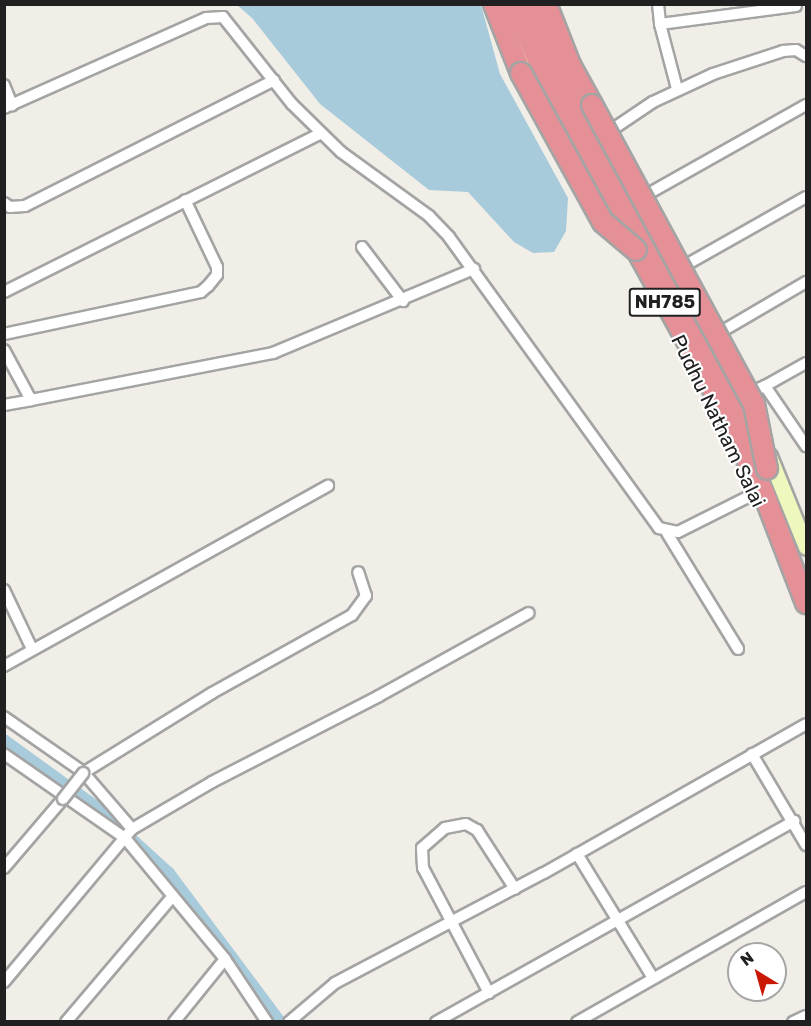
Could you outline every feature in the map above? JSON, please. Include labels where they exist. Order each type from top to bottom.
[{"type":"highway","points":[[494,4],[521,73],[603,222],[636,250]]},
{"type":"highway","name":"NH785","points":[[514,4],[558,107],[710,381],[764,494],[807,603]]},
{"type":"highway","name":"NH785","points":[[528,4],[549,57],[697,327],[767,470],[807,567]]},
{"type":"highway","points":[[546,4],[570,65],[750,394],[767,470]]},
{"type":"main road","name":"Pudhu Natham Salai","points":[[506,4],[548,108],[648,282],[756,493],[807,618]]},
{"type":"main road","name":"Pudhu Natham Salai","points":[[539,4],[566,70],[714,336],[807,546]]},
{"type":"street","points":[[658,4],[660,24],[677,90]]},
{"type":"street","points":[[660,24],[796,6]]},
{"type":"street","points":[[4,85],[8,106],[215,16],[229,20],[274,80],[321,133],[341,152],[429,216],[474,269],[648,516],[667,532],[738,649]]},
{"type":"street","points":[[603,136],[677,90],[783,51],[796,50],[807,56]]},
{"type":"street","points":[[4,203],[10,207],[25,206],[274,80]]},
{"type":"street","points":[[638,200],[807,105]]},
{"type":"street","points":[[4,292],[321,133]]},
{"type":"street","points":[[677,270],[807,197]]},
{"type":"street","points":[[4,334],[201,292],[217,275],[217,267],[185,200]]},
{"type":"street","points":[[362,246],[403,301]]},
{"type":"street","points":[[4,405],[273,353],[403,301],[474,269]]},
{"type":"street","points":[[714,336],[807,282]]},
{"type":"street","points":[[4,350],[31,400]]},
{"type":"street","points":[[742,396],[807,363]]},
{"type":"street","points":[[765,386],[806,447]]},
{"type":"street","points":[[4,666],[328,486]]},
{"type":"street","points":[[667,532],[698,524],[756,493]]},
{"type":"street","points":[[4,868],[83,773],[212,693],[352,615],[366,596],[358,572]]},
{"type":"street","points":[[4,590],[32,649]]},
{"type":"street","points":[[4,982],[129,833],[212,782],[379,696],[529,613]]},
{"type":"street","points":[[4,717],[83,773],[173,896],[225,959],[267,1022]]},
{"type":"street","points":[[289,1022],[335,983],[514,889],[807,724]]},
{"type":"street","points":[[752,754],[805,839]]},
{"type":"street","points":[[5,755],[129,833]]},
{"type":"street","points":[[436,1022],[618,917],[794,820]]},
{"type":"street","points":[[489,993],[423,868],[422,848],[445,828],[456,823],[477,830],[514,889]]},
{"type":"street","points":[[577,854],[618,917],[653,978]]},
{"type":"street","points":[[577,1022],[807,892]]},
{"type":"street","points":[[66,1022],[173,896]]},
{"type":"street","points":[[174,1022],[225,959]]},
{"type":"street","points":[[792,1022],[807,1016]]},
{"type":"water","points":[[237,5],[481,5],[500,74],[568,198],[566,231],[554,252],[533,253],[514,242],[468,192],[429,190],[320,104],[252,18]]},
{"type":"waterway","points":[[4,740],[95,806],[169,873],[280,1022]]}]
